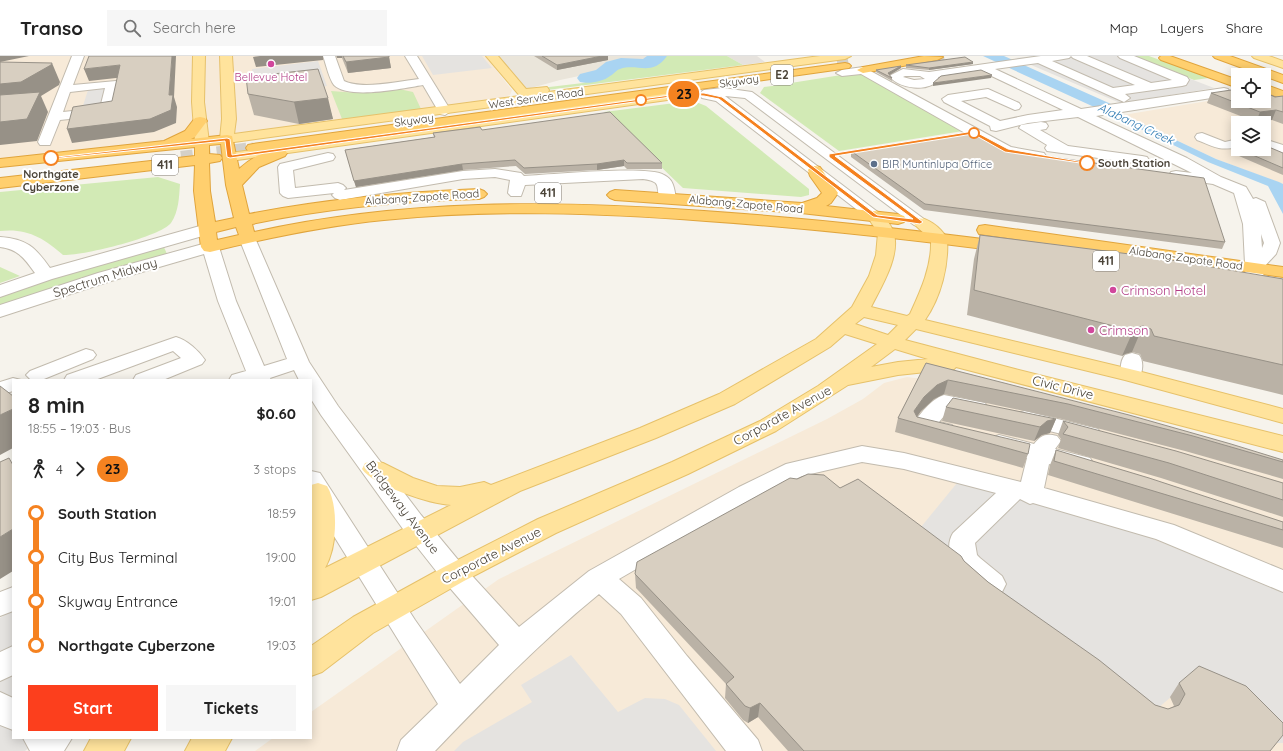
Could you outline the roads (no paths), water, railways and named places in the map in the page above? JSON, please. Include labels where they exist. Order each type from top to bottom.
[{"type":"highway","name":"Skyway","points":[[253,145],[849,64],[890,57],[912,56]]},
{"type":"highway","points":[[1193,56],[1231,70]]},
{"type":"highway","points":[[1219,56],[1283,79]]},
{"type":"highway","points":[[1233,56],[1283,72]]},
{"type":"highway","points":[[1239,56],[1283,72]]},
{"type":"highway","points":[[849,64],[937,57]]},
{"type":"highway","points":[[1170,57],[1231,77]]},
{"type":"highway","points":[[1170,57],[1231,81]]},
{"type":"highway","points":[[618,87],[690,79],[718,81]]},
{"type":"highway","name":"E2","points":[[685,94],[699,92],[718,81]]},
{"type":"highway","points":[[1271,85],[1283,89]]},
{"type":"highway","points":[[1271,91],[1283,95]]},
{"type":"highway","points":[[1271,96],[1283,100]]},
{"type":"highway","points":[[143,149],[183,139],[190,134],[200,121]]},
{"type":"highway","name":"411","points":[[0,163],[227,139]]},
{"type":"highway","name":"Bridgeway Avenue","points":[[227,139],[234,185],[247,238]]},
{"type":"highway","points":[[202,142],[202,191],[210,247]]},
{"type":"highway","points":[[234,185],[241,173],[254,162],[299,148]]},
{"type":"highway","points":[[0,170],[181,154],[0,177]]},
{"type":"highway","name":"Alabang-Zapote Road","points":[[0,183],[127,170],[230,157]]},
{"type":"highway","points":[[127,170],[161,171],[180,174],[196,182],[202,191]]},
{"type":"highway","points":[[801,208],[823,202],[828,198],[830,193],[817,176],[815,170]]},
{"type":"highway","name":"Alabang-Zapote Road","points":[[207,229],[243,220],[334,176],[442,195],[508,190],[575,193]]},
{"type":"highway","name":"Alabang-Zapote Road","points":[[598,194],[801,208],[920,222],[1255,276],[1283,289]]},
{"type":"highway","name":"Alabang-Zapote Road","points":[[210,247],[316,224],[409,212],[499,207],[569,208],[651,212],[771,221],[939,238],[1255,276],[1283,272]]},
{"type":"main road","points":[[199,56],[200,121],[202,142]]},
{"type":"main road","points":[[226,56],[229,119],[227,139]]},
{"type":"main road","points":[[492,56],[526,96],[698,70],[739,70]]},
{"type":"main road","points":[[1258,56],[1283,65]]},
{"type":"main road","name":"West Service Road","points":[[227,139],[291,132],[445,111],[526,96],[618,87],[739,70],[849,64]]},
{"type":"main road","name":"Alabang-Zapote Road","points":[[230,157],[299,148],[334,176],[685,94]]},
{"type":"main road","points":[[229,119],[237,126],[250,130],[291,132]]},
{"type":"main road","points":[[312,588],[419,531],[511,485],[648,433],[727,399],[784,368],[823,343],[843,327],[860,310],[880,269],[886,250],[886,233],[875,216]]},
{"type":"main road","points":[[920,222],[939,238]]},
{"type":"main road","name":"Corporate Avenue","points":[[312,661],[363,625],[454,574],[547,526],[680,468],[768,426],[826,391],[891,342],[918,316],[930,290],[940,254],[939,238]]},
{"type":"main road","points":[[930,290],[936,310],[943,319],[959,330],[979,339]]},
{"type":"main road","name":"Civic Drive","points":[[860,310],[979,339],[1131,367],[1283,416]]},
{"type":"main road","name":"Civic Drive","points":[[843,327],[988,369],[1132,403],[1283,444]]},
{"type":"main road","points":[[826,391],[877,371],[906,366],[960,366],[988,369]]},
{"type":"main road","points":[[374,468],[402,483],[436,494],[458,496],[511,485]]},
{"type":"main road","points":[[312,567],[318,558],[323,535],[314,485]]},
{"type":"main road","points":[[100,751],[114,739]]},
{"type":"main road","points":[[201,751],[215,739]]},
{"type":"street","points":[[45,142],[78,56]]},
{"type":"street","points":[[329,56],[339,83],[342,86],[362,88],[427,81]]},
{"type":"street","points":[[411,56],[445,111]]},
{"type":"street","points":[[929,75],[1065,56]]},
{"type":"street","points":[[1077,56],[1150,87]]},
{"type":"street","points":[[1112,91],[1150,87],[1182,82],[1183,80],[1124,56]]},
{"type":"street","points":[[1040,60],[1142,104]]},
{"type":"street","points":[[849,64],[1007,151],[1216,180]]},
{"type":"street","points":[[992,66],[1088,113],[1216,180],[1238,202],[1253,236],[1255,276]]},
{"type":"street","points":[[44,106],[57,111],[81,114],[106,111],[112,84],[65,89]]},
{"type":"street","points":[[81,114],[89,87]]},
{"type":"street","points":[[685,94],[730,92],[748,95],[920,222]]},
{"type":"street","points":[[1066,150],[1008,126],[948,99],[988,93],[1015,106],[989,110],[1008,126],[1072,121],[1136,154],[1142,160],[1025,145],[998,130],[1008,126],[1224,92]]},
{"type":"street","points":[[704,94],[720,98],[875,216]]},
{"type":"street","points":[[1231,131],[1202,137],[1224,146],[1231,144]]},
{"type":"street","points":[[952,136],[974,133]]},
{"type":"street","points":[[1271,136],[1282,134]]},
{"type":"street","points":[[1271,146],[1283,150]]},
{"type":"street","points":[[830,156],[849,152]]},
{"type":"street","points":[[334,176],[505,173],[516,176],[508,190]]},
{"type":"street","points":[[508,190],[643,175],[658,177],[665,182],[668,198]]},
{"type":"street","name":"Spectrum Midway","points":[[0,291],[46,275],[207,229]]},
{"type":"street","points":[[1237,233],[1243,254],[1255,276]]},
{"type":"street","name":"Bridgeway Avenue","points":[[247,238],[299,362],[310,379]]},
{"type":"street","points":[[0,242],[20,244],[32,256],[46,275]]},
{"type":"street","points":[[210,247],[252,378],[299,362]]},
{"type":"street","name":"Spectrum Midway","points":[[0,311],[78,285],[210,247]]},
{"type":"street","points":[[83,379],[176,343],[195,360],[147,379]]},
{"type":"street","points":[[34,378],[86,355]]},
{"type":"street","name":"Bridgeway Avenue","points":[[312,383],[329,410],[374,468],[419,531],[454,574],[518,646]]},
{"type":"street","points":[[0,389],[12,384]]},
{"type":"street","points":[[1100,469],[1040,452],[923,426],[944,402],[1002,413],[1108,439]]},
{"type":"street","points":[[1012,599],[970,567],[962,552],[962,540],[1022,492],[1040,452],[1062,427]]},
{"type":"street","points":[[414,751],[518,646],[550,617],[599,578],[748,493],[795,470],[836,459],[862,454],[904,461],[1080,506],[1165,532],[1283,581]]},
{"type":"street","points":[[314,485],[364,560],[457,706]]},
{"type":"street","points":[[599,578],[631,606],[676,665],[746,751]]},
{"type":"street","points":[[0,605],[12,599]]},
{"type":"street","points":[[0,668],[12,660]]},
{"type":"street","points":[[0,706],[12,715]]},
{"type":"street","points":[[41,739],[47,744],[54,739]]},
{"type":"water","name":"Alabang Creek","points":[[983,56],[1004,56],[1111,104],[1123,115],[1216,159],[1283,184],[1283,214],[1268,186],[1208,162],[1116,117]]},
{"type":"waterway","points":[[586,78],[602,74],[612,66],[621,63],[647,64],[658,56]]},
{"type":"tunnel","points":[[937,57],[944,56]]},
{"type":"tunnel","points":[[837,62],[848,60]]},
{"type":"tunnel","points":[[181,157],[253,148]]},
{"type":"place","name":"Bellevue Hotel","points":[[271,64]]},
{"type":"place","name":"Northgate Cyberzone","points":[[51,158]]},
{"type":"place","name":"South Station","points":[[1087,163]]},
{"type":"place","name":"BIR Muntinlupa Office","points":[[874,164]]},
{"type":"place","name":"Crimson Hotel","points":[[1113,290]]},
{"type":"place","name":"Crimson","points":[[1091,330]]}]
